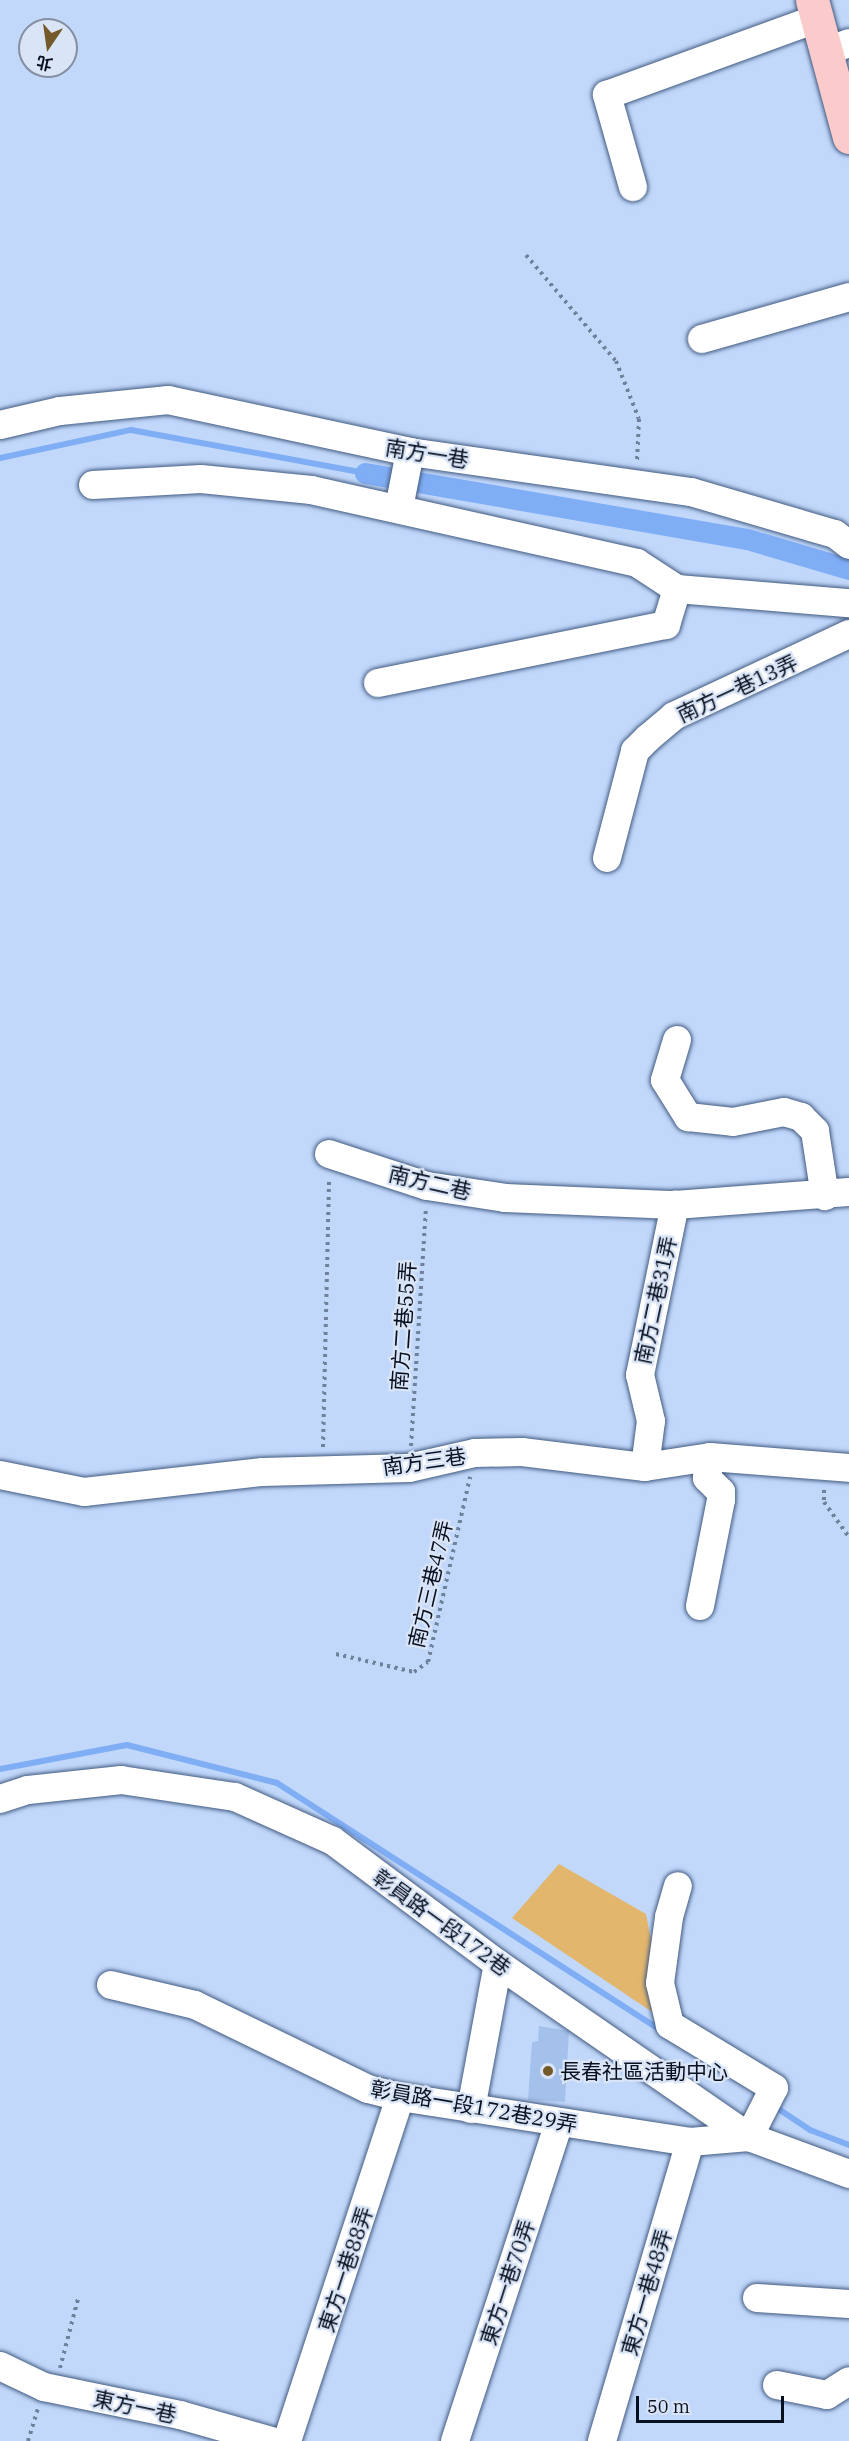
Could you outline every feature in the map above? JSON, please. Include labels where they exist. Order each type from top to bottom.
[{"type":"main road","points":[[815,9],[838,47],[849,137]]},
{"type":"lane","points":[[633,187],[607,95],[815,9]]},
{"type":"lane","points":[[702,339],[849,297]]},
{"type":"lane","name":"南方一巷","points":[[0,425],[60,411],[168,400],[410,452],[702,495],[835,534],[849,545]]},
{"type":"lane","points":[[399,508],[410,452]]},
{"type":"lane","points":[[93,485],[201,479],[311,489],[637,563],[676,589],[849,603]]},
{"type":"lane","points":[[378,682],[666,625],[676,589]]},
{"type":"lane","name":"南方一巷13弄","points":[[607,858],[635,751],[648,738],[674,716],[849,634]]},
{"type":"lane","points":[[677,1040],[665,1080],[688,1117],[733,1122],[784,1112],[801,1117],[815,1131],[837,1194]]},
{"type":"lane","name":"南方二巷","points":[[329,1154],[427,1186],[506,1198],[675,1205],[837,1194]]},
{"type":"lane","name":"南方二巷31弄","points":[[645,1467],[651,1421],[640,1375],[675,1205]]},
{"type":"lane","name":"南方三巷","points":[[0,1474],[84,1492],[323,1470],[409,1467],[476,1453],[522,1452],[645,1467],[710,1457],[837,1466]]},
{"type":"lane","points":[[700,1606],[721,1500],[721,1492],[707,1478],[710,1457]]},
{"type":"lane","name":"彰員路一段172巷","points":[[0,1799],[28,1790],[121,1780],[235,1797],[333,1841],[498,1964],[749,2137],[849,2174]]},
{"type":"lane","points":[[678,1886],[669,1917],[660,1983],[669,2025],[774,2088],[749,2137]]},
{"type":"lane","points":[[471,2109],[498,1964]]},
{"type":"lane","name":"彰員路一段172巷29弄","points":[[111,1985],[195,2005],[368,2089],[400,2097],[690,2142],[749,2137]]},
{"type":"lane","name":"東方一巷88弄","points":[[287,2441],[400,2097]]},
{"type":"lane","name":"東方一巷70弄","points":[[455,2441],[559,2123]]},
{"type":"lane","name":"東方一巷48弄","points":[[602,2441],[690,2142]]},
{"type":"lane","points":[[758,2298],[849,2304]]},
{"type":"lane","name":"東方一巷","points":[[0,2366],[49,2388],[180,2415],[271,2441]]},
{"type":"lane","points":[[777,2385],[827,2395],[849,2381]]},
{"type":"path","points":[[526,255],[616,361],[641,431],[634,484]]},
{"type":"path","points":[[323,1470],[329,1154]]},
{"type":"path","name":"南方二巷55弄","points":[[409,1467],[427,1186]]},
{"type":"path","name":"南方三巷47弄","points":[[336,1654],[414,1672],[428,1662],[476,1453]]},
{"type":"path","points":[[837,1466],[824,1502],[849,1537]]},
{"type":"path","points":[[28,2441],[49,2388],[78,2299]]},
{"type":"shaded area","points":[[559,1864],[646,1914],[667,2022],[512,1918]]},
{"type":"building","name":"長春社區活動中心","points":[[539,2026],[569,2031],[565,2102],[528,2100],[532,2042],[538,2041]]},
{"type":"waterway","points":[[0,458],[131,430],[365,473]]},
{"type":"waterway","points":[[365,473],[747,539],[849,569]]},
{"type":"waterway","points":[[0,1769],[127,1745],[277,1783],[661,2030]]},
{"type":"waterway","points":[[774,2106],[810,2130],[849,2145]]},
{"type":"place","name":"長春社區活動中心","points":[[548,2071]]}]
